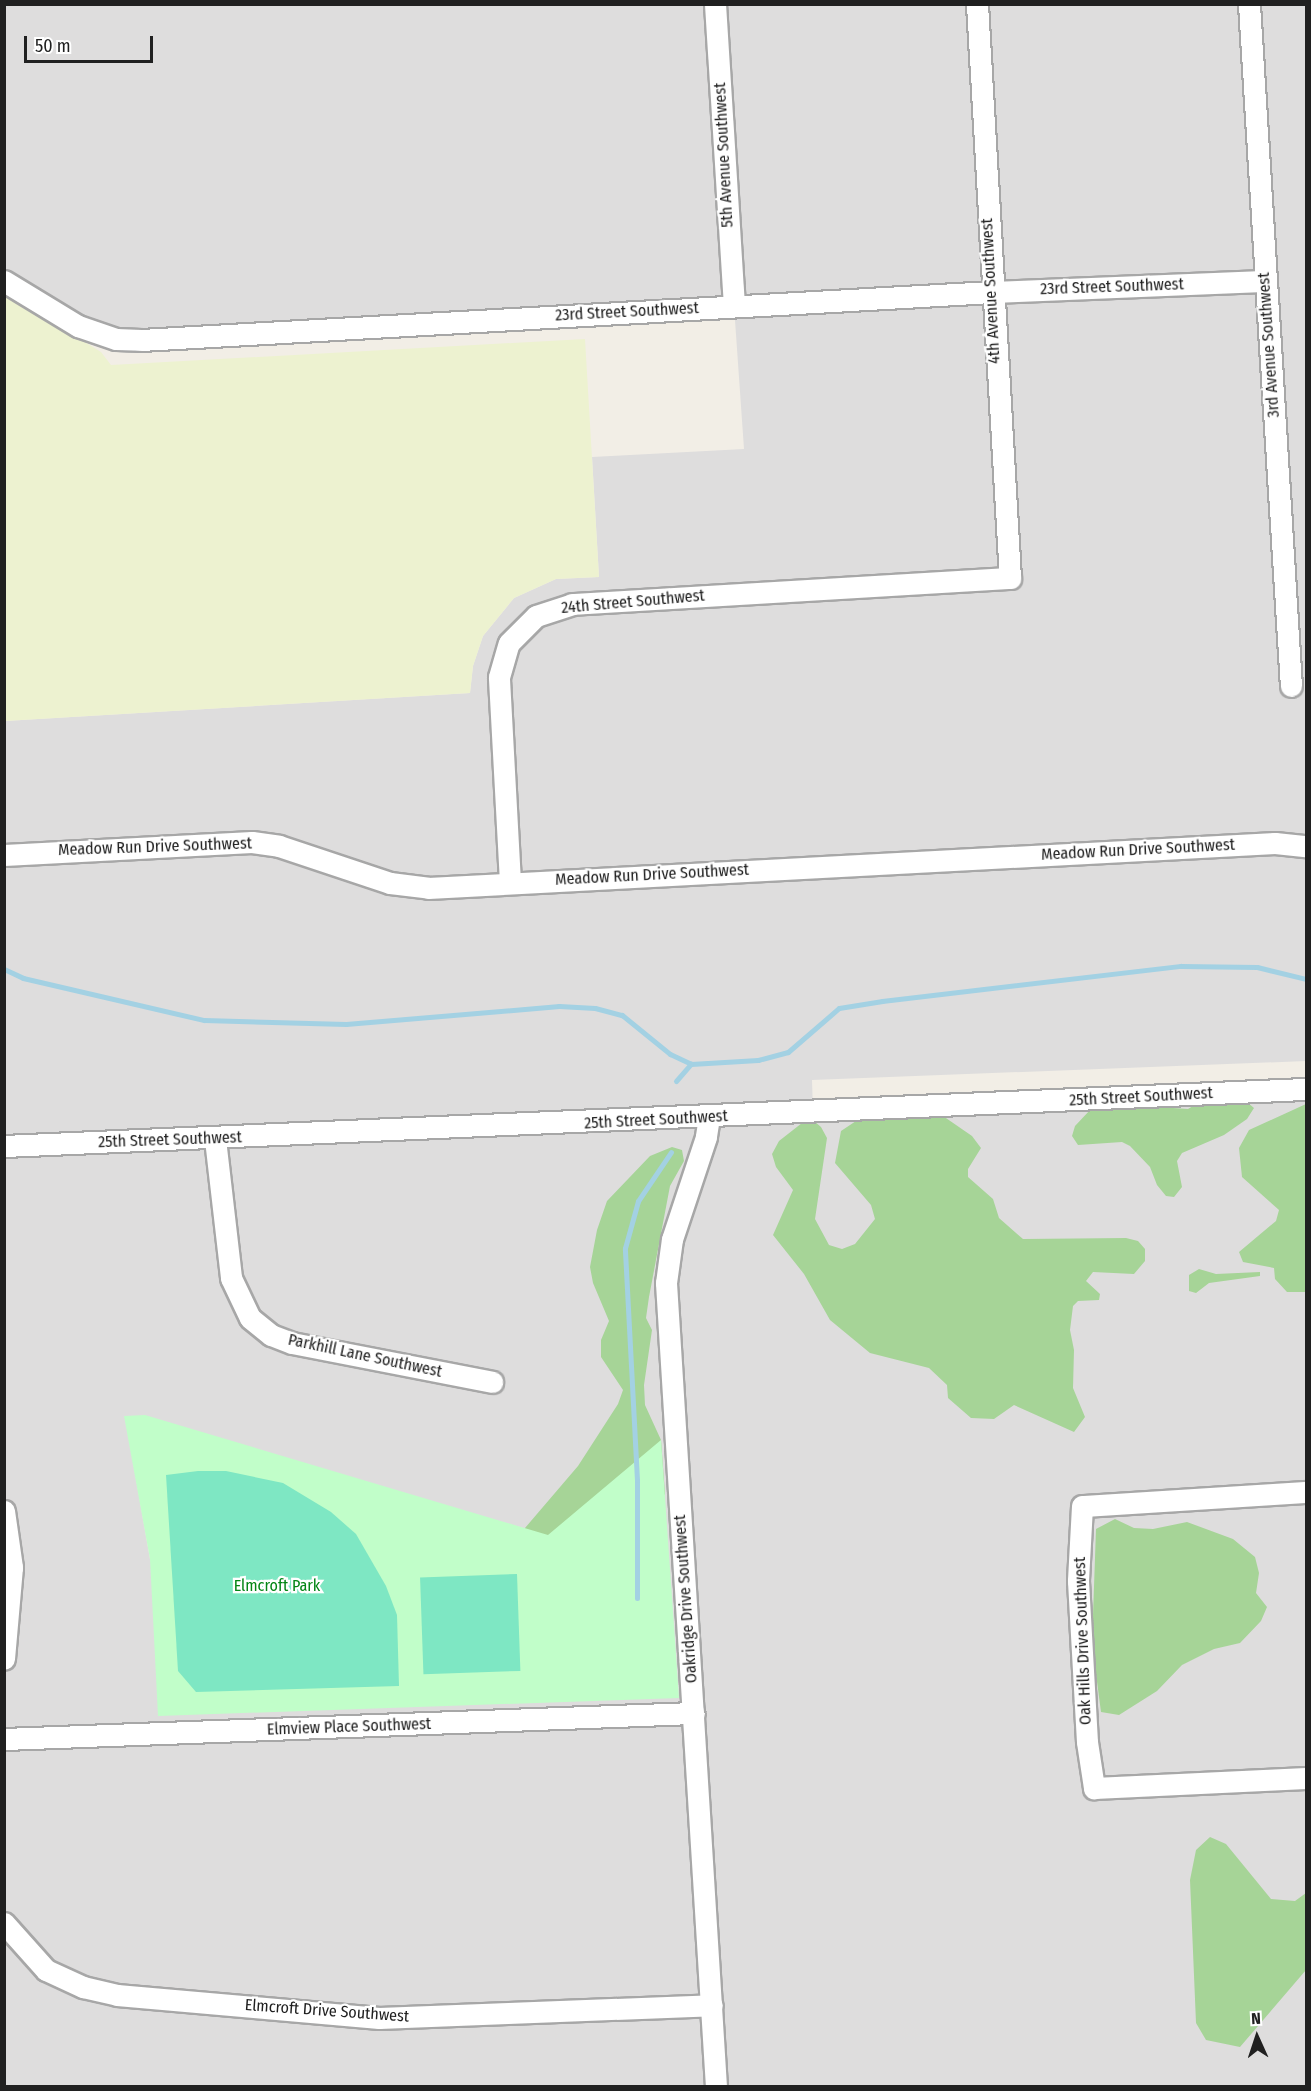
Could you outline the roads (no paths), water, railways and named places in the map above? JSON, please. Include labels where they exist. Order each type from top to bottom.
[{"type":"street","name":"5th Avenue Southwest","points":[[715,4],[734,305]]},
{"type":"street","name":"4th Avenue Southwest","points":[[977,4],[991,292],[1010,578]]},
{"type":"street","name":"3rd Avenue Southwest","points":[[1249,4],[1291,686]]},
{"type":"street","name":"23rd Street Southwest","points":[[4,281],[78,326],[116,339],[141,340],[734,305],[1265,281]]},
{"type":"street","name":"24th Street Southwest","points":[[510,882],[499,677],[509,643],[536,616],[572,604],[1010,578]]},
{"type":"street","name":"Meadow Run Drive Southwest","points":[[4,855],[237,841],[279,846],[404,886],[1275,843],[1306,846]]},
{"type":"street","name":"25th Street Southwest","points":[[4,1146],[215,1139],[1306,1089]]},
{"type":"street","name":"Oakridge Drive Southwest","points":[[708,1117],[706,1137],[672,1239],[666,1283],[716,2086]]},
{"type":"street","name":"Parkhill Lane Southwest","points":[[215,1139],[231,1278],[250,1318],[271,1335],[292,1343],[492,1382]]},
{"type":"street","name":"Oak Hills Drive Southwest","points":[[1306,1492],[1082,1506],[1078,1581],[1087,1742],[1094,1788],[1306,1778]]},
{"type":"street","points":[[4,1511],[12,1567],[4,1659]]},
{"type":"street","name":"Elmview Place Southwest","points":[[4,1738],[694,1713]]},
{"type":"street","name":"Elmcroft Drive Southwest","points":[[4,1923],[46,1970],[83,1987],[117,1995],[380,2018],[712,2005]]},
{"type":"waterway","points":[[4,969],[23,978],[204,1020],[346,1024],[559,1006],[595,1008],[622,1015],[670,1054],[691,1064],[758,1060],[788,1052],[839,1008],[882,1001],[1181,966],[1257,967],[1306,979]]},
{"type":"waterway","points":[[676,1081],[691,1064]]},
{"type":"waterway","points":[[637,1598],[637,1480],[625,1248],[638,1201],[671,1152]]},
{"type":"park label","name":"Elmcroft Park","points":[[277,1586]]}]
